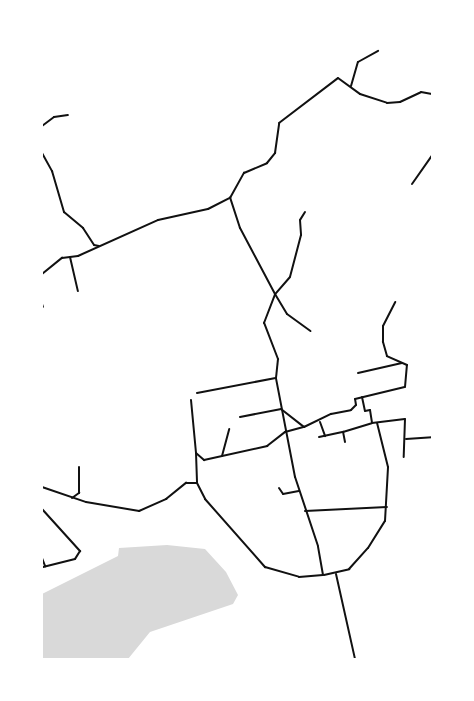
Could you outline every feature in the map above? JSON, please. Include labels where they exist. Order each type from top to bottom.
[{"type":"street","points":[[351,86],[358,62],[378,51]]},
{"type":"street","points":[[42,274],[62,258],[70,257],[158,220],[208,209],[230,198],[244,173],[268,163],[275,153],[279,123],[338,78],[367,97],[387,103],[400,102],[422,92],[432,94]]},
{"type":"street","points":[[42,126],[54,117],[68,115]]},
{"type":"street","points":[[42,153],[52,170],[64,212],[83,228],[94,245],[100,245]]},
{"type":"street","points":[[412,184],[432,155]]},
{"type":"street","points":[[230,198],[240,228],[287,314],[310,331]]},
{"type":"street","points":[[306,212],[300,220],[301,235],[290,277],[275,294],[264,323],[278,359],[276,378],[285,432],[305,511],[318,546],[323,575]]},
{"type":"street","points":[[70,257],[78,291]]},
{"type":"street","points":[[196,452],[204,460],[267,446],[285,432],[320,422],[331,414],[351,410],[356,406],[355,399],[405,387],[407,366],[387,356],[383,342],[382,326],[395,302]]},
{"type":"street","points":[[358,373],[402,363]]},
{"type":"street","points":[[197,393],[276,378]]},
{"type":"street","points":[[362,398],[365,411],[370,410],[372,423]]},
{"type":"street","points":[[191,400],[196,452],[197,483],[205,498],[266,567],[299,577],[336,574],[349,569],[368,548],[385,521],[387,507],[388,467],[377,423]]},
{"type":"street","points":[[240,417],[281,409],[304,427]]},
{"type":"street","points":[[319,437],[372,423],[405,419],[406,439],[404,457]]},
{"type":"street","points":[[320,422],[325,436]]},
{"type":"street","points":[[222,456],[230,429]]},
{"type":"street","points":[[342,432],[344,442]]},
{"type":"street","points":[[406,439],[432,437]]},
{"type":"street","points":[[72,498],[79,493],[80,467]]},
{"type":"street","points":[[42,487],[72,498],[139,511],[166,499],[186,482],[197,483]]},
{"type":"street","points":[[279,488],[282,494],[299,490]]},
{"type":"street","points":[[305,511],[387,507]]},
{"type":"street","points":[[42,509],[80,551],[75,559],[43,566],[42,558]]},
{"type":"street","points":[[275,570],[298,576],[323,575]]},
{"type":"street","points":[[336,574],[355,659]]},
{"type":"shaded area","points":[[167,545],[205,549],[226,572],[238,595],[233,604],[150,632],[128,659],[42,659],[42,594],[118,556],[119,548]]}]
